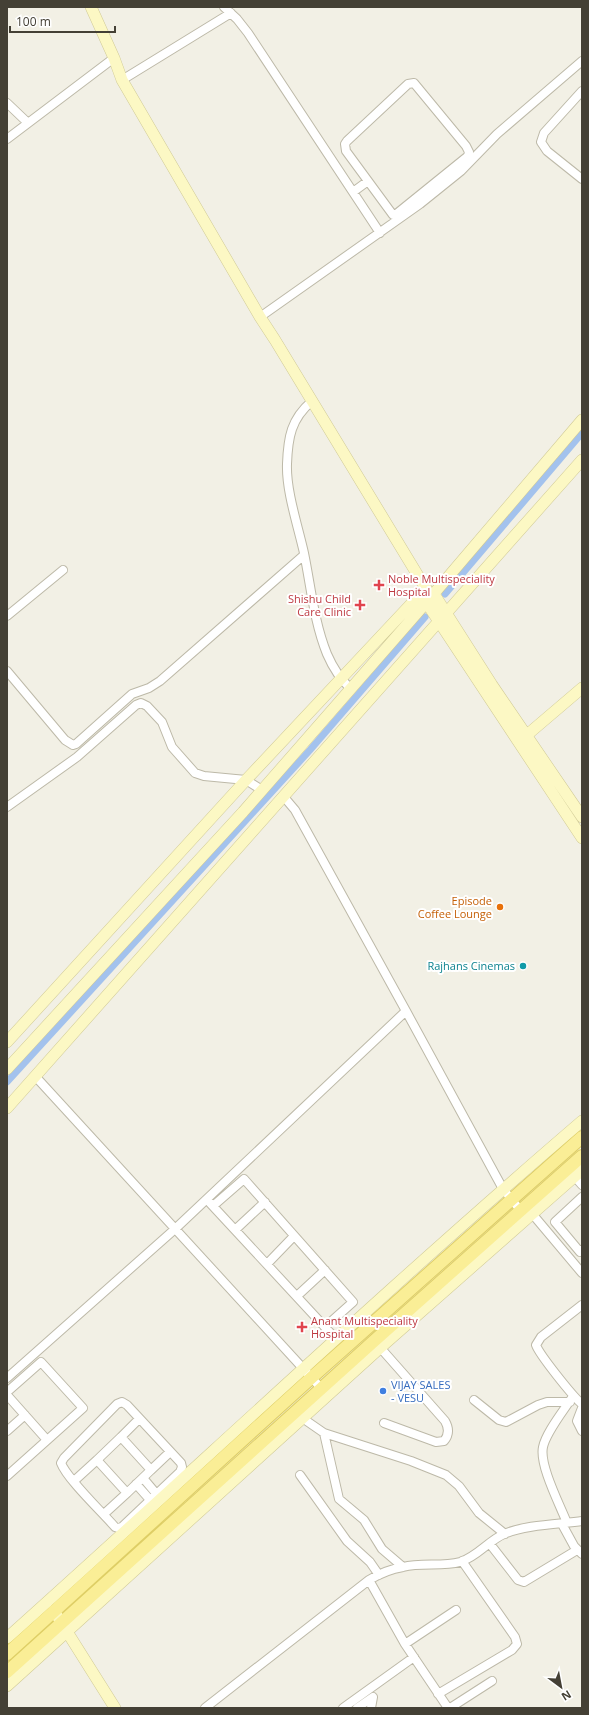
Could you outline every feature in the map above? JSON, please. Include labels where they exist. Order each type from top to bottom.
[{"type":"main road","points":[[7,1654],[311,1378],[582,1137]]},
{"type":"main road","points":[[7,1672],[65,1626],[298,1415],[321,1388],[377,1344],[526,1210],[582,1156]]},
{"type":"street","points":[[91,7],[114,58],[122,80],[260,317],[518,743],[582,838]]},
{"type":"street","points":[[224,7],[248,33],[380,233]]},
{"type":"street","points":[[122,80],[231,13]]},
{"type":"street","points":[[7,139],[114,58]]},
{"type":"street","points":[[260,317],[380,233],[427,194],[468,156],[469,152],[466,146],[414,83],[408,84],[345,144],[346,151],[393,215],[395,215],[427,194],[461,171],[497,134],[582,61]]},
{"type":"street","points":[[582,91],[544,133],[541,142],[547,151],[582,179]]},
{"type":"street","points":[[7,103],[28,123]]},
{"type":"street","points":[[353,192],[368,182]]},
{"type":"street","points":[[312,401],[300,412],[293,424],[287,465],[288,482],[317,623],[327,653],[340,679],[351,689]]},
{"type":"street","points":[[7,1069],[262,790],[351,689],[429,595],[582,420]]},
{"type":"street","points":[[7,1108],[582,460]]},
{"type":"street","points":[[7,671],[65,740],[76,744],[132,694],[149,688],[160,681],[304,555]]},
{"type":"street","points":[[7,616],[62,570]]},
{"type":"street","points":[[7,1042],[340,679],[429,595]]},
{"type":"street","points":[[442,616],[527,735],[582,817]]},
{"type":"street","points":[[518,743],[582,688]]},
{"type":"street","points":[[7,807],[72,760],[136,705],[141,703],[147,706],[162,722],[172,747],[196,773],[204,776],[246,780],[262,790]]},
{"type":"street","points":[[284,797],[295,810],[503,1189],[511,1200],[526,1210],[582,1273]]},
{"type":"street","points":[[7,1378],[175,1229],[406,1011]]},
{"type":"street","points":[[35,1076],[321,1388]]},
{"type":"street","points":[[7,1638],[155,1499],[180,1472],[182,1467],[180,1463],[140,1419],[127,1405],[122,1402],[117,1404],[64,1458],[61,1463],[63,1469],[118,1528],[122,1527],[155,1499],[303,1369],[503,1189],[582,1122]]},
{"type":"street","points":[[526,1210],[580,1172],[582,1185]]},
{"type":"street","points":[[213,1206],[244,1179],[353,1302],[325,1327]]},
{"type":"street","points":[[582,1197],[554,1222],[580,1252],[582,1250]]},
{"type":"street","points":[[206,1199],[336,1339]]},
{"type":"street","points":[[235,1230],[265,1202]]},
{"type":"street","points":[[266,1264],[294,1236]]},
{"type":"street","points":[[297,1296],[325,1270]]},
{"type":"street","points":[[582,1305],[541,1337],[536,1345],[572,1399],[582,1404]]},
{"type":"street","points":[[384,1423],[436,1442],[444,1441],[448,1435],[448,1429],[445,1421],[377,1344],[298,1415],[324,1433],[411,1461],[446,1475],[456,1483],[479,1513],[505,1534]]},
{"type":"street","points":[[7,1476],[83,1408],[41,1362],[7,1393],[47,1440]]},
{"type":"street","points":[[474,1400],[499,1420],[506,1422],[542,1403],[572,1399]]},
{"type":"street","points":[[490,1544],[516,1577],[524,1582],[579,1552],[565,1523],[545,1468],[542,1452],[546,1439],[572,1399]]},
{"type":"street","points":[[582,1408],[577,1421],[582,1432]]},
{"type":"street","points":[[7,1431],[25,1415]]},
{"type":"street","points":[[74,1481],[140,1419]]},
{"type":"street","points":[[324,1433],[340,1499],[364,1520],[382,1549],[403,1566]]},
{"type":"street","points":[[121,1437],[151,1470]]},
{"type":"street","points":[[104,1514],[170,1452]]},
{"type":"street","points":[[97,1460],[127,1493]]},
{"type":"street","points":[[300,1475],[347,1542],[370,1562],[379,1575]]},
{"type":"street","points":[[142,1478],[155,1499]]},
{"type":"street","points":[[136,1484],[155,1499]]},
{"type":"street","points":[[205,1708],[369,1580],[379,1575],[403,1566],[462,1561],[505,1534],[544,1525],[582,1521]]},
{"type":"street","points":[[438,1694],[512,1650],[517,1644],[515,1637],[462,1561]]},
{"type":"street","points":[[369,1580],[405,1644],[449,1708],[492,1681]]},
{"type":"street","points":[[405,1644],[456,1610]]},
{"type":"street","points":[[54,1611],[65,1626],[115,1708]]},
{"type":"street","points":[[7,1686],[65,1626]]},
{"type":"street","points":[[343,1708],[414,1657]]},
{"type":"street","points":[[357,1708],[373,1697],[371,1708]]},
{"type":"waterway","points":[[445,594],[582,433]]},
{"type":"waterway","points":[[7,1082],[310,750],[425,617]]},
{"type":"place","name":"Noble Multispeciality Hospital","points":[[379,585]]},
{"type":"place","name":"Shishu Child Care Clinic","points":[[360,605]]},
{"type":"place","name":"Episode Coffee Lounge","points":[[500,907]]},
{"type":"place","name":"Rajhans Cinemas","points":[[523,966]]},
{"type":"place","name":"Anant Multispeciality Hospital","points":[[302,1327]]},
{"type":"place","name":"VIJAY SALES - VESU","points":[[383,1391]]}]
